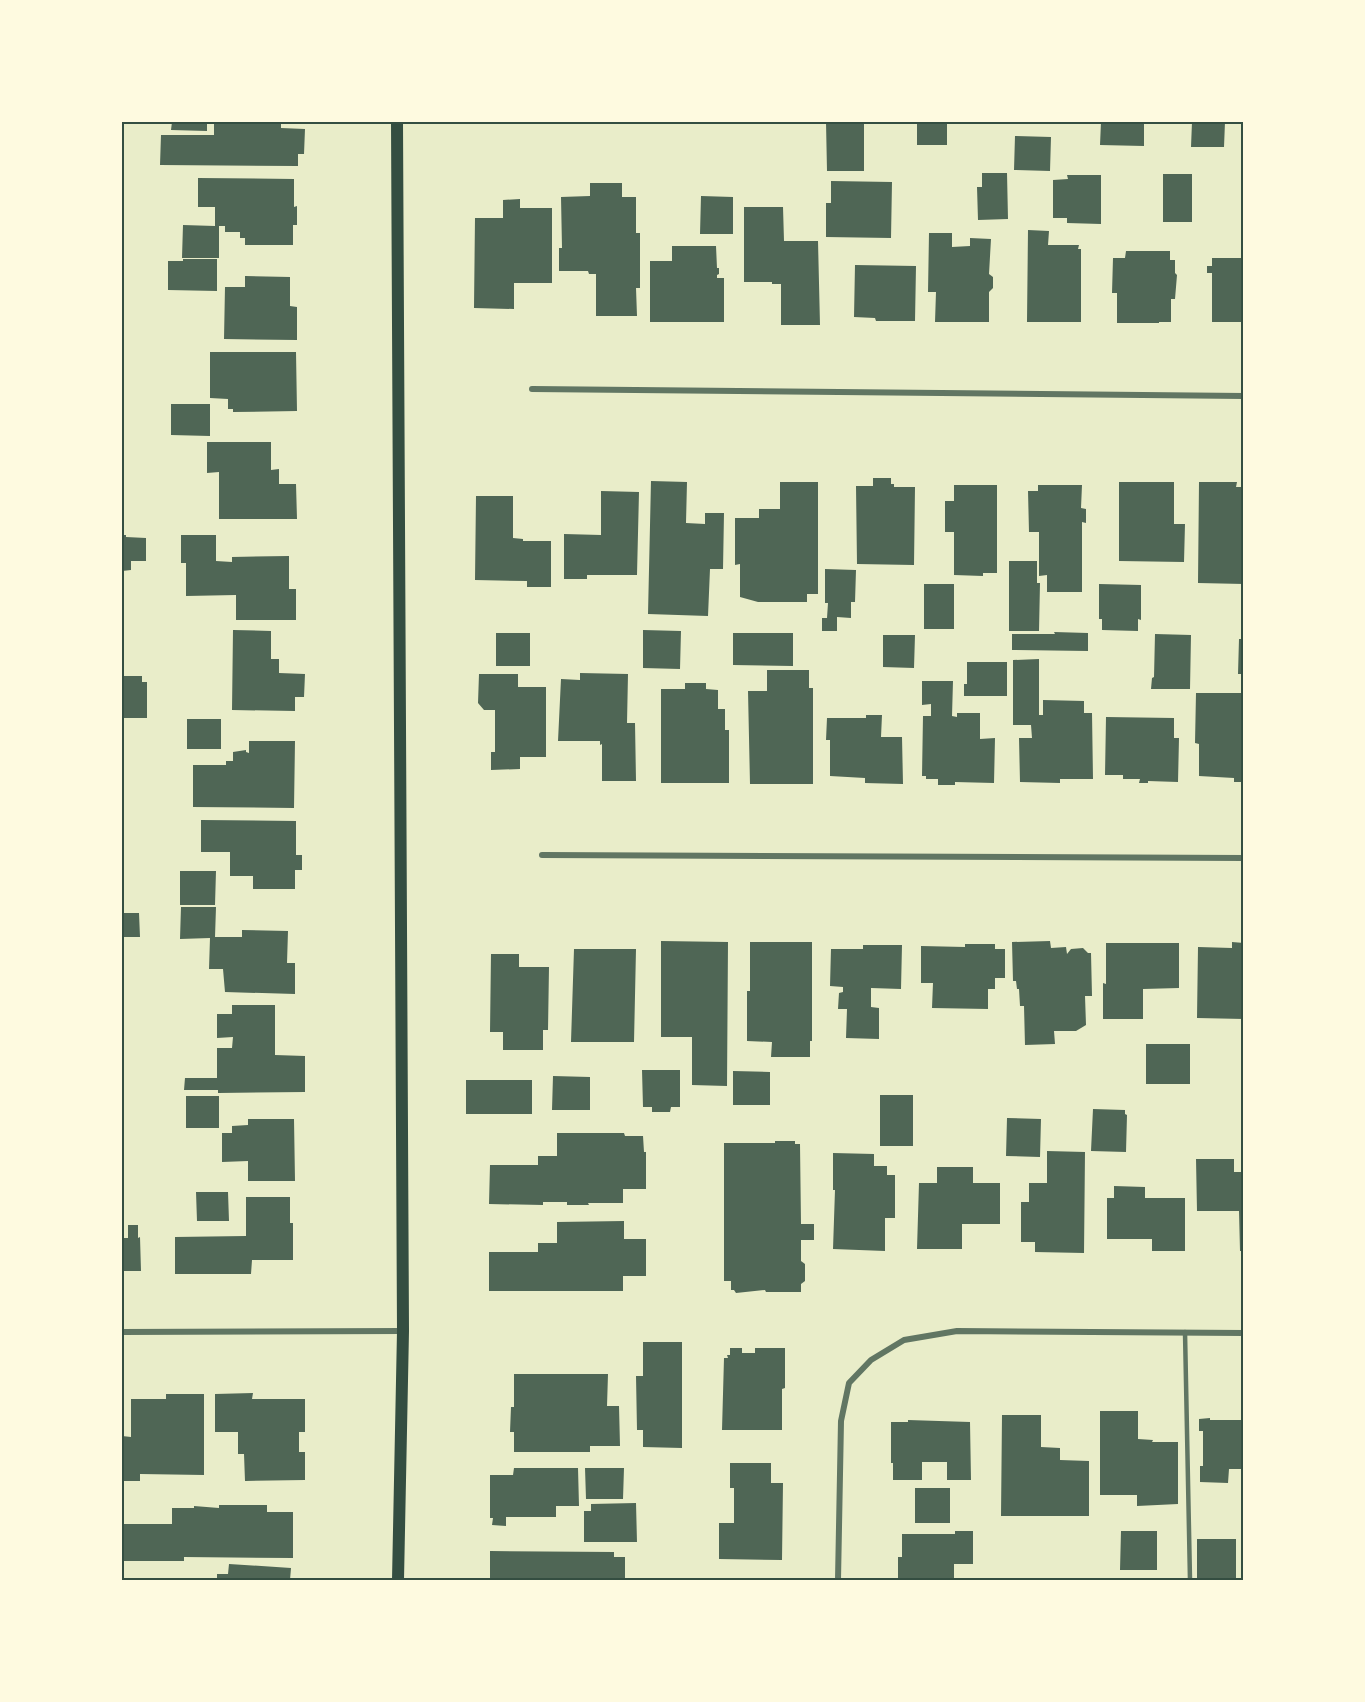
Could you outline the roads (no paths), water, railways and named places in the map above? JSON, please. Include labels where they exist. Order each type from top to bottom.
[{"type":"main road","points":[[397,122],[403,1331],[398,1581]]},
{"type":"street","points":[[532,390],[1244,396]]},
{"type":"street","points":[[542,855],[1244,858]]},
{"type":"street","points":[[122,1332],[403,1331]]},
{"type":"street","points":[[838,1581],[841,1421],[849,1383],[872,1360],[904,1340],[957,1331],[1244,1333]]},
{"type":"lane","points":[[1185,1332],[1190,1581]]}]
